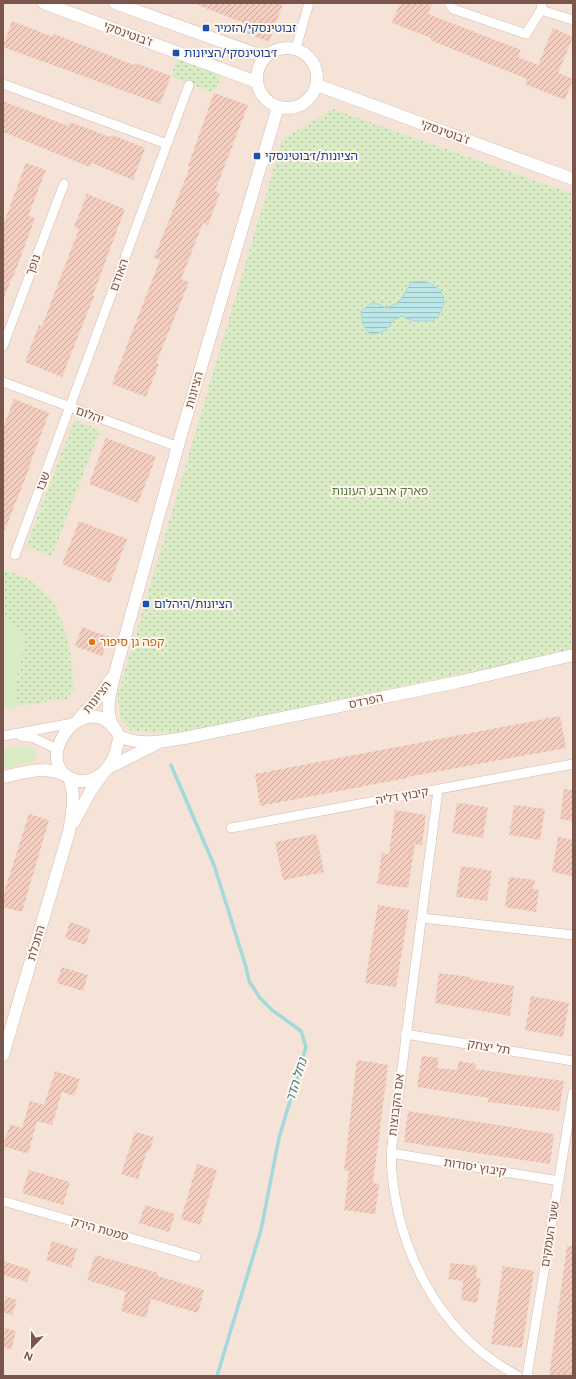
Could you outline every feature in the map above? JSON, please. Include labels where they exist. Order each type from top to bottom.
[{"type":"street","name":"ז'בוטינסקי","points":[[44,3],[257,82]]},
{"type":"street","name":"ז'בוטינסקי","points":[[115,3],[265,57]]},
{"type":"street","points":[[296,48],[309,3]]},
{"type":"street","points":[[449,3],[453,9],[526,34],[541,6],[573,20]]},
{"type":"street","points":[[296,48],[307,56],[314,65],[317,74],[317,85],[314,93],[307,101],[298,107],[288,109],[278,107],[266,100],[260,92],[257,82],[258,71],[265,57],[283,49],[296,48]]},
{"type":"street","points":[[3,84],[167,144]]},
{"type":"street","name":"האודם","points":[[70,407],[190,85]]},
{"type":"street","name":"ז'בוטינסקי","points":[[317,85],[573,179]]},
{"type":"street","name":"הציונות","points":[[116,731],[110,716],[109,702],[114,673],[178,447],[278,107]]},
{"type":"street","name":"נופך","points":[[3,346],[64,184]]},
{"type":"street","name":"יהלום","points":[[3,382],[178,447]]},
{"type":"street","name":"שבו","points":[[14,555],[70,407]]},
{"type":"street","name":"הפרדס","points":[[116,731],[132,741],[158,742],[458,682],[573,655]]},
{"type":"street","name":"הציונות","points":[[75,722],[106,688],[114,673]]},
{"type":"street","points":[[3,777],[30,771],[46,770],[55,771],[67,777],[86,782],[104,772],[116,752],[116,731],[105,720],[94,717],[84,717],[75,722],[6,736]]},
{"type":"street","points":[[30,771],[46,763],[57,752],[75,722]]},
{"type":"street","points":[[6,736],[34,738],[57,752]]},
{"type":"street","name":"הפרדס","points":[[104,772],[158,742]]},
{"type":"street","points":[[57,752],[57,765],[67,777]]},
{"type":"street","name":"קיבוץ דליה","points":[[231,828],[573,764]]},
{"type":"street","name":"התכלת","points":[[69,832],[90,792],[104,772]]},
{"type":"street","name":"התכלת","points":[[3,1055],[69,832],[73,811],[72,789],[67,777]]},
{"type":"street","name":"אם הקבוצות","points":[[438,790],[422,918],[405,1034],[391,1153],[391,1182],[404,1238],[428,1288],[449,1320],[477,1347],[518,1376]]},
{"type":"street","points":[[422,918],[573,934]]},
{"type":"street","name":"תל יצחק","points":[[405,1034],[573,1061]]},
{"type":"street","name":"שער העמקים","points":[[527,1376],[573,1093]]},
{"type":"street","name":"קיבוץ יסודות","points":[[391,1153],[559,1181]]},
{"type":"street","name":"סמטת הירק","points":[[3,1201],[196,1257]]},
{"type":"shaded area","points":[[3,3],[573,3],[573,1376],[3,1376]]},
{"type":"green space","points":[[178,57],[222,74],[214,93],[171,76]]},
{"type":"green space","name":"פארק ארבע העונות","points":[[333,109],[573,194],[573,650],[181,733],[131,731],[121,720],[117,697],[282,140]]},
{"type":"green space","points":[[74,420],[100,430],[52,556],[26,546]]},
{"type":"green space","points":[[3,569],[33,581],[55,603],[69,643],[74,689],[67,699],[18,706],[15,687],[25,641],[3,616]]},
{"type":"green space","points":[[3,616],[25,641],[15,687],[18,706],[3,709]]},
{"type":"green space","points":[[3,747],[35,748],[37,755],[33,762],[3,768]]},
{"type":"water","points":[[424,281],[437,288],[444,298],[442,309],[433,321],[413,321],[402,316],[393,320],[384,331],[370,334],[363,324],[361,311],[373,302],[386,308],[398,303],[412,282]]},
{"type":"building","points":[[193,3],[283,3],[269,42],[241,31],[244,23]]},
{"type":"building","points":[[400,3],[432,3],[428,14],[521,50],[518,57],[538,65],[553,28],[573,37],[558,73],[573,79],[565,100],[525,84],[527,79],[392,23]]},
{"type":"building","points":[[12,21],[53,37],[54,34],[134,65],[135,63],[171,76],[160,104],[3,47]]},
{"type":"building","points":[[214,93],[248,105],[215,191],[220,193],[208,225],[203,223],[181,279],[189,282],[156,363],[159,364],[146,397],[112,384],[160,260],[154,258],[190,167],[188,166]]},
{"type":"building","points":[[3,101],[68,126],[70,122],[110,137],[112,135],[145,148],[133,180],[92,163],[90,167],[3,132]]},
{"type":"building","points":[[26,163],[46,170],[28,216],[35,218],[4,298],[3,225]]},
{"type":"building","points":[[87,194],[125,209],[93,295],[94,296],[62,377],[25,362],[39,325],[42,326],[79,229],[74,227]]},
{"type":"building","points":[[14,399],[49,413],[31,464],[4,532],[3,428]]},
{"type":"building","points":[[106,438],[156,457],[138,503],[89,484]]},
{"type":"building","points":[[79,521],[127,539],[110,583],[62,564]]},
{"type":"building","name":"קפה גן סיפור","points":[[82,627],[109,637],[102,656],[75,646]]},
{"type":"building","points":[[560,716],[566,748],[260,806],[255,774]]},
{"type":"building","points":[[564,789],[573,790],[573,821],[560,819]]},
{"type":"building","points":[[457,803],[488,807],[483,838],[452,833]]},
{"type":"building","points":[[514,805],[545,809],[540,840],[509,835]]},
{"type":"building","points":[[395,810],[426,815],[422,845],[415,844],[408,888],[377,884],[382,853],[389,854]]},
{"type":"building","points":[[29,814],[49,820],[22,912],[3,907],[3,896]]},
{"type":"building","points":[[316,834],[324,872],[283,880],[275,842]]},
{"type":"building","points":[[558,837],[573,840],[573,876],[552,872]]},
{"type":"building","points":[[461,866],[492,871],[487,901],[456,897]]},
{"type":"building","points":[[509,877],[535,880],[533,889],[539,890],[536,912],[505,907]]},
{"type":"building","points":[[378,905],[409,910],[396,987],[365,983]]},
{"type":"building","points":[[70,922],[90,929],[86,945],[65,938]]},
{"type":"building","points":[[62,967],[88,975],[83,991],[57,983]]},
{"type":"building","points":[[439,973],[470,977],[470,979],[514,986],[510,1016],[435,1003]]},
{"type":"building","points":[[531,996],[569,1003],[563,1037],[525,1030]]},
{"type":"building","points":[[422,1056],[439,1058],[437,1068],[457,1070],[459,1061],[476,1064],[475,1069],[564,1081],[559,1111],[488,1102],[489,1098],[417,1087]]},
{"type":"building","points":[[357,1060],[388,1065],[373,1183],[379,1184],[375,1214],[344,1210],[349,1171],[344,1170]]},
{"type":"building","points":[[55,1071],[80,1079],[74,1096],[62,1092],[52,1125],[37,1121],[28,1154],[3,1146],[10,1124],[22,1128],[30,1101],[44,1105]]},
{"type":"building","points":[[408,1111],[554,1134],[550,1164],[404,1142]]},
{"type":"building","points":[[135,1132],[154,1137],[149,1152],[147,1151],[138,1179],[121,1174]]},
{"type":"building","points":[[197,1164],[217,1170],[200,1225],[181,1219]]},
{"type":"building","points":[[29,1170],[70,1182],[63,1205],[22,1193]]},
{"type":"building","points":[[145,1205],[175,1214],[169,1232],[139,1223]]},
{"type":"building","points":[[52,1241],[77,1249],[71,1268],[46,1260]]},
{"type":"building","points":[[567,1246],[573,1246],[573,1376],[549,1376]]},
{"type":"building","points":[[95,1255],[158,1273],[158,1276],[204,1290],[198,1313],[151,1299],[146,1318],[121,1311],[126,1292],[87,1280]]},
{"type":"building","points":[[3,1261],[31,1270],[27,1282],[3,1275]]},
{"type":"building","points":[[451,1263],[477,1266],[476,1278],[481,1279],[477,1303],[461,1300],[463,1281],[448,1279]]},
{"type":"building","points":[[503,1266],[534,1271],[522,1348],[491,1344]]},
{"type":"building","points":[[6,1296],[17,1300],[12,1315],[3,1312]]},
{"type":"building","points":[[5,1328],[16,1331],[11,1350],[3,1347]]},
{"type":"waterway","name":"נחל הדר","points":[[171,765],[214,865],[249,981],[260,998],[272,1010],[301,1031],[306,1047],[279,1138],[261,1230],[217,1376]]},
{"type":"place","name":"זבוטינסקי/הזמיר","points":[[206,28]]},
{"type":"place","name":"ז׳בוטינסקי/הציונות","points":[[176,53]]},
{"type":"place","name":"הציונות/ז׳בוטינסקי","points":[[257,156]]},
{"type":"place","name":"הציונות/היהלום","points":[[146,604]]},
{"type":"place","name":"קפה גן סיפור","points":[[92,642]]}]
